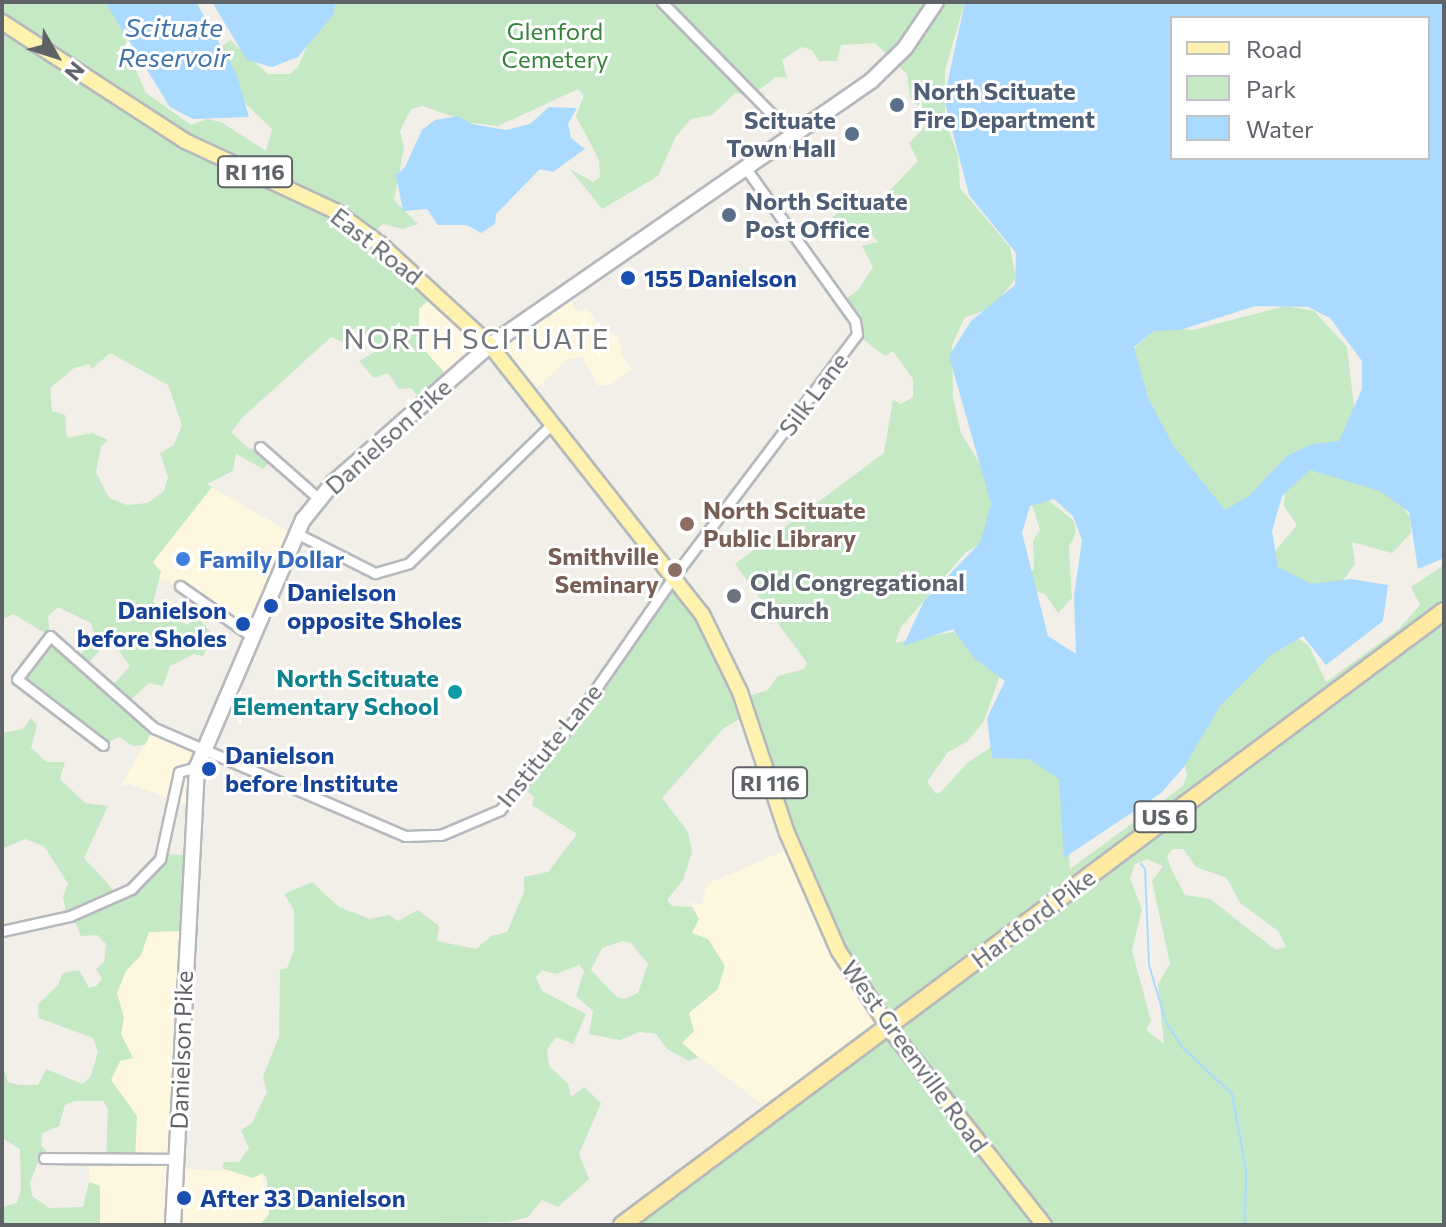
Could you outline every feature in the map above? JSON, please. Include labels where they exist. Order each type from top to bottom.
[{"type":"highway","name":"Hartford Pike","points":[[622,1225],[1444,611]]},
{"type":"main road","name":"Danielson Pike","points":[[173,1225],[197,767],[202,747],[296,533],[319,499],[490,345],[746,169],[889,65],[936,2]]},
{"type":"main road","name":"East Road","points":[[2,22],[185,141],[335,211],[380,244],[490,345]]},
{"type":"main road","name":"West Greenville Road","points":[[490,345],[675,575],[727,661],[822,920],[889,1028],[1044,1225]]},
{"type":"street","points":[[662,2],[793,136]]},
{"type":"street","name":"Silk Lane","points":[[675,575],[857,334],[855,321],[746,169]]},
{"type":"street","points":[[296,533],[375,573],[409,563],[553,423]]},
{"type":"street","points":[[260,447],[319,499]]},
{"type":"street","name":"Institute Lane","points":[[103,745],[17,679],[50,636],[154,728],[405,836],[456,830],[508,802],[572,723],[675,575]]},
{"type":"street","points":[[180,586],[250,635]]},
{"type":"street","points":[[2,931],[70,916],[131,889],[160,859],[179,772],[197,767]]},
{"type":"street","points":[[44,1158],[177,1159]]},
{"type":"shaded area","points":[[435,294],[489,345],[450,379],[419,344],[418,308]]},
{"type":"shaded area","points":[[566,296],[578,312],[587,308],[602,329],[619,337],[622,356],[633,369],[610,385],[598,386],[582,357],[568,359],[531,394],[492,345]]},
{"type":"shaded area","points":[[211,487],[293,534],[248,634],[166,579],[160,582],[152,563]]},
{"type":"shaded area","points":[[153,729],[200,747],[191,806],[129,784],[121,786]]},
{"type":"shaded area","points":[[793,847],[888,1024],[770,1110],[681,1043],[689,1031],[689,1013],[708,999],[723,960],[692,933],[699,919],[690,902],[702,905],[707,884]]},
{"type":"shaded area","points":[[183,931],[175,1168],[262,1173],[269,1214],[260,1225],[100,1225],[100,1186],[89,1182],[89,1161],[135,1159],[136,1116],[111,1080],[120,1061],[133,1058],[121,1034],[124,1018],[117,993],[126,971],[141,955],[149,932]]},
{"type":"green space","name":"Glenford Cemetery","points":[[2,2],[125,2],[129,24],[125,46],[146,93],[191,125],[207,119],[221,122],[266,151],[272,129],[227,86],[216,51],[230,40],[268,74],[290,74],[298,67],[326,2],[965,2],[945,70],[945,121],[958,155],[960,188],[1010,247],[1016,278],[991,309],[965,317],[952,345],[953,397],[961,433],[988,477],[991,507],[981,544],[966,552],[901,627],[895,643],[953,632],[1005,661],[984,721],[968,741],[948,752],[927,782],[936,794],[941,792],[967,763],[993,746],[1063,753],[1070,869],[1183,786],[1187,775],[1183,758],[1238,669],[1298,638],[1309,646],[1326,682],[1400,628],[1420,605],[1411,587],[1444,565],[1444,1225],[617,1225],[887,1026],[839,953],[747,715],[724,728],[662,798],[688,832],[692,852],[683,880],[667,900],[672,906],[692,907],[699,919],[692,933],[708,939],[725,966],[718,989],[689,1013],[694,1031],[682,1043],[698,1057],[689,1061],[667,1049],[656,1034],[640,1032],[620,1040],[589,1034],[593,1011],[576,996],[584,971],[579,965],[556,974],[542,970],[536,977],[542,991],[586,1014],[573,1044],[556,1037],[547,1049],[549,1066],[568,1084],[571,1097],[584,1087],[601,1103],[579,1154],[589,1179],[558,1207],[542,1200],[528,1217],[508,1222],[260,1225],[269,1214],[267,1178],[262,1173],[253,1178],[222,1168],[224,1162],[239,1162],[249,1148],[241,1130],[252,1123],[267,1092],[263,1077],[279,1036],[280,970],[287,968],[294,950],[294,910],[284,894],[312,882],[339,907],[370,919],[389,915],[398,921],[418,910],[439,926],[437,941],[476,949],[491,936],[507,932],[524,892],[524,877],[548,872],[577,834],[532,805],[534,797],[519,783],[675,576],[742,698],[768,690],[778,676],[804,669],[807,663],[735,564],[884,453],[893,400],[901,404],[913,397],[913,379],[893,351],[885,356],[859,336],[843,301],[858,290],[873,267],[862,246],[878,242],[868,230],[854,235],[832,217],[848,208],[854,213],[873,208],[918,161],[909,143],[931,120],[910,98],[907,74],[875,43],[841,45],[837,61],[819,61],[812,50],[802,47],[782,60],[787,78],[776,77],[751,96],[735,93],[712,115],[691,119],[676,136],[658,176],[602,209],[570,169],[593,182],[600,177],[599,160],[576,116],[584,95],[578,89],[498,126],[471,123],[423,106],[411,109],[400,131],[404,147],[394,200],[418,224],[403,229],[382,224],[372,237],[435,294],[419,309],[419,344],[450,379],[423,403],[411,388],[399,389],[388,373],[374,378],[359,361],[375,352],[354,328],[343,342],[331,337],[243,417],[231,432],[249,449],[260,448],[272,459],[263,469],[236,454],[233,471],[207,484],[212,487],[153,562],[161,572],[153,602],[186,625],[199,618],[210,632],[210,643],[203,656],[194,654],[170,666],[163,686],[149,683],[128,702],[153,729],[145,745],[133,746],[119,737],[103,745],[20,682],[49,637],[79,656],[96,638],[91,623],[58,607],[48,616],[50,636],[13,614],[2,620]],"holes":[[[110,353],[168,385],[182,425],[174,445],[160,453],[168,477],[164,491],[148,503],[127,505],[109,498],[96,472],[101,446],[108,440],[92,433],[67,438],[65,415],[52,411],[50,388],[74,368],[89,364],[92,369]],[[105,644],[115,645],[130,666],[111,687],[88,664]],[[1173,849],[1183,849],[1196,867],[1227,878],[1240,903],[1278,931],[1286,947],[1276,950],[1210,899],[1185,895],[1167,856]],[[1147,859],[1163,866],[1152,881],[1170,964],[1158,984],[1164,1044],[1146,1030],[1151,1021],[1132,950],[1142,909],[1130,878],[1135,864]],[[623,941],[631,943],[648,964],[638,993],[625,999],[617,997],[591,970],[602,948]]]},
{"type":"green space","points":[[1285,306],[1314,311],[1347,347],[1355,416],[1347,440],[1323,466],[1233,528],[1162,445],[1131,351],[1158,327],[1193,330]]},
{"type":"green space","points":[[1359,467],[1396,498],[1410,517],[1411,533],[1392,553],[1352,542],[1355,564],[1321,611],[1266,562],[1297,525],[1284,506],[1285,489],[1320,469]]},
{"type":"green space","points":[[1041,494],[1074,521],[1076,533],[1069,547],[1072,598],[1058,613],[1045,594],[1030,590],[1026,575],[1034,569],[1033,541],[1040,530],[1031,501]]},
{"type":"green space","points":[[31,718],[37,725],[31,748],[47,762],[65,762],[60,779],[85,803],[108,806],[84,858],[119,896],[163,854],[186,855],[183,931],[149,932],[141,955],[126,971],[117,993],[124,1018],[121,1034],[133,1058],[120,1061],[111,1080],[137,1116],[135,1160],[106,1159],[108,1109],[103,1101],[75,1101],[65,1105],[59,1126],[42,1133],[41,1146],[54,1158],[39,1160],[30,1182],[32,1196],[49,1208],[83,1207],[89,1182],[100,1186],[100,1225],[2,1225],[2,1207],[17,1203],[21,1189],[20,1149],[2,1138],[2,1063],[8,1082],[19,1085],[38,1085],[46,1069],[82,1084],[90,1078],[98,1052],[93,1038],[39,1018],[38,1004],[58,985],[63,973],[79,970],[89,988],[96,986],[102,979],[96,969],[104,962],[106,944],[97,935],[81,936],[73,917],[67,917],[63,897],[68,884],[44,846],[25,839],[2,849],[2,733],[23,729]]},
{"type":"water","name":"Scituate Reservoir","points":[[105,2],[196,2],[236,73],[249,117],[193,119],[170,107]]},
{"type":"water","name":"Scituate Reservoir","points":[[212,2],[336,2],[333,15],[298,57],[272,67],[247,60]]},
{"type":"water","points":[[965,2],[1444,2],[1444,558],[1418,569],[1409,512],[1380,491],[1310,470],[1282,496],[1272,531],[1278,567],[1311,584],[1351,579],[1388,585],[1383,621],[1326,665],[1303,636],[1271,655],[1220,706],[1184,767],[1161,793],[1064,858],[1059,779],[1029,759],[992,758],[987,718],[1005,681],[974,658],[953,629],[903,646],[924,601],[980,543],[991,504],[949,356],[971,321],[1015,285],[1016,253],[969,195],[944,99]],"holes":[[[1255,306],[1308,307],[1330,318],[1362,361],[1362,389],[1339,441],[1312,444],[1287,456],[1249,496],[1225,510],[1173,445],[1148,398],[1134,347],[1154,331],[1180,330]],[[1054,499],[1073,516],[1082,540],[1074,596],[1076,654],[1048,636],[1022,533],[1030,506]]]},
{"type":"water","points":[[549,107],[577,108],[568,124],[571,138],[585,149],[553,172],[540,169],[496,214],[495,224],[481,233],[467,225],[438,225],[427,209],[403,211],[396,175],[405,167],[422,130],[435,120],[458,116],[472,124],[506,130],[530,124]]},
{"type":"waterway","points":[[1141,864],[1145,869],[1149,965],[1166,1022],[1183,1048],[1232,1094],[1246,1171],[1245,1225]]},
{"type":"place","name":"North Scituate Fire Department","points":[[897,105]]},
{"type":"place","name":"Scituate Town Hall","points":[[852,134]]},
{"type":"place","name":"North Scituate Post Office","points":[[729,215]]},
{"type":"place","name":"155 Danielson","points":[[628,278]]},
{"type":"place","name":"North Scituate Public Library","points":[[687,524]]},
{"type":"place","name":"Family Dollar","points":[[183,559]]},
{"type":"place","name":"Smithville Seminary","points":[[675,570]]},
{"type":"place","name":"Old Congregational Church","points":[[734,596]]},
{"type":"place","name":"Danielson opposite Sholes","points":[[271,606]]},
{"type":"place","name":"Danielson before Sholes","points":[[243,624]]},
{"type":"place","name":"North Scituate Elementary School","points":[[455,692]]},
{"type":"place","name":"Danielson before Institute","points":[[209,769]]},
{"type":"place","name":"After 33 Danielson","points":[[184,1198]]},
{"type":"district","name":"NORTH SCITUATE","points":[[477,338]]}]
